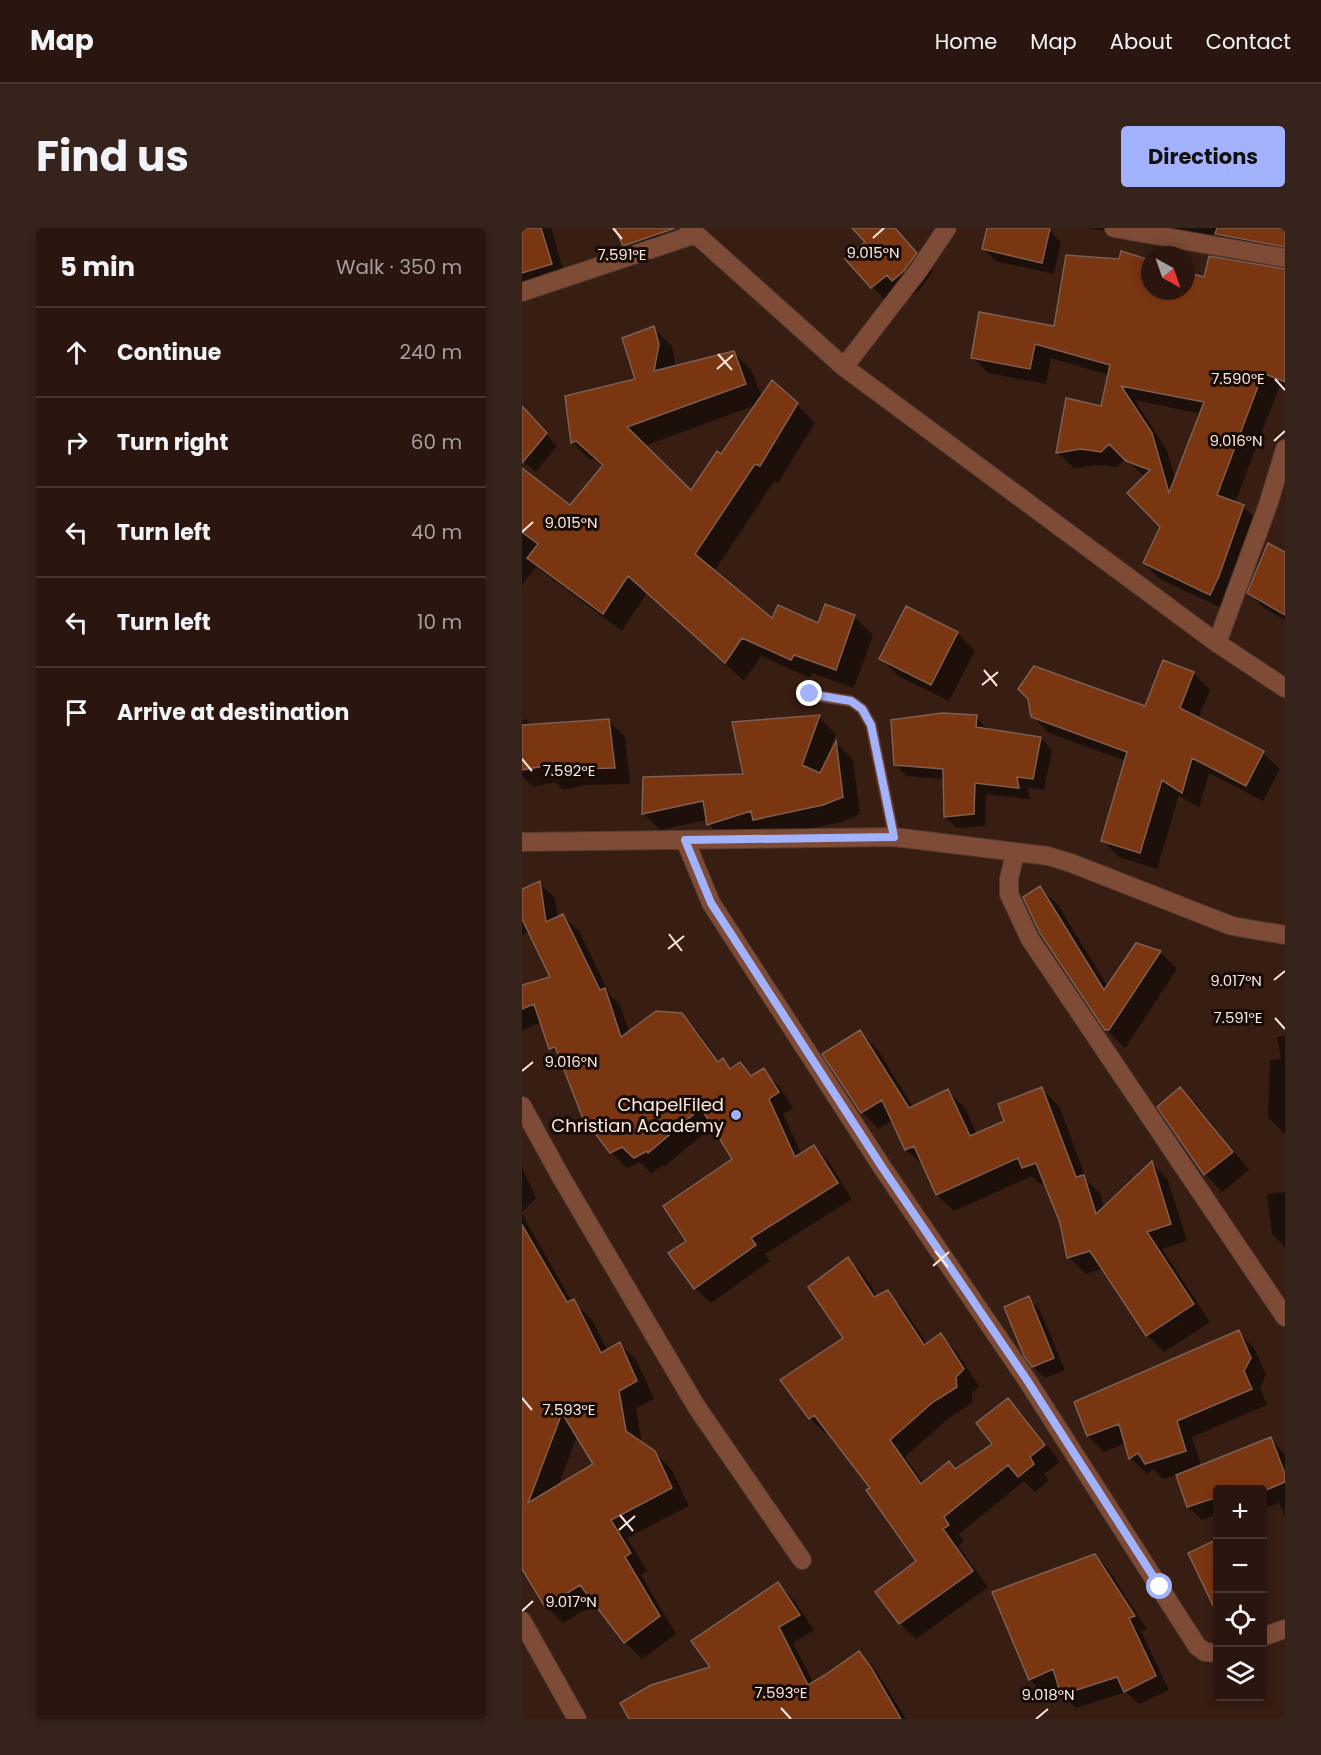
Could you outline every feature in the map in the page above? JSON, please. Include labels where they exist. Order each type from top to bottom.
[{"type":"street","points":[[844,367],[918,271],[947,228]]},
{"type":"street","points":[[1114,228],[1285,258]]},
{"type":"street","points":[[522,292],[693,231],[844,367],[1216,643],[1285,688]]},
{"type":"street","points":[[1216,643],[1268,505],[1285,449]]},
{"type":"street","points":[[522,842],[894,837],[1048,856],[1232,926],[1285,935]]},
{"type":"street","points":[[685,840],[711,903],[882,1167],[1027,1380],[1197,1646],[1206,1652],[1213,1653]]},
{"type":"street","points":[[1015,853],[1009,879],[1009,894],[1030,939],[1285,1317]]},
{"type":"street","points":[[522,1106],[561,1177],[696,1406],[802,1560]]},
{"type":"street","points":[[522,1621],[577,1719]]},
{"type":"street","points":[[1267,1636],[1285,1629]]},
{"type":"lane","points":[[810,694],[851,701],[862,709],[871,725],[894,837]]},
{"type":"building","points":[[522,228],[541,228],[552,264],[522,273]]},
{"type":"building","points":[[615,228],[675,228],[623,246]]},
{"type":"building","points":[[852,228],[895,228],[917,253],[904,271],[892,281],[887,275],[871,288],[845,259],[865,242]]},
{"type":"building","points":[[987,228],[1050,228],[1042,263],[982,249]]},
{"type":"building","points":[[1217,228],[1285,228],[1285,247],[1215,234]]},
{"type":"building","points":[[1121,251],[1141,257],[1141,300],[1195,300],[1195,274],[1204,277],[1209,256],[1285,269],[1285,382],[1263,373],[1217,495],[1244,505],[1210,595],[1143,563],[1160,527],[1127,493],[1150,470],[1126,461],[1109,444],[1101,452],[1081,449],[1056,453],[1066,398],[1101,406],[1110,365],[1035,344],[1030,369],[971,358],[979,312],[1054,326],[1066,255],[1119,259]],"holes":[[[1121,386],[1204,402],[1169,493],[1152,433]]]},
{"type":"building","points":[[654,326],[659,344],[654,371],[734,351],[746,384],[627,427],[691,490],[717,451],[721,454],[772,380],[798,403],[760,466],[755,464],[695,554],[772,618],[778,605],[818,623],[825,604],[855,615],[836,670],[794,655],[791,660],[742,638],[725,663],[628,576],[603,614],[527,558],[538,544],[522,532],[522,468],[570,505],[603,465],[576,441],[571,443],[565,396],[635,379],[622,338]]},
{"type":"building","points":[[522,406],[547,433],[522,463]]},
{"type":"building","points":[[1268,543],[1285,552],[1285,615],[1247,593]]},
{"type":"building","points":[[906,606],[958,632],[931,685],[879,659]]},
{"type":"building","points":[[1163,660],[1194,672],[1180,708],[1264,751],[1246,786],[1192,758],[1182,793],[1162,780],[1140,853],[1101,841],[1127,752],[1031,717],[1028,699],[1018,689],[1034,666],[1145,706]]},
{"type":"building","points":[[942,713],[977,715],[976,727],[1041,737],[1033,779],[1017,777],[1019,788],[975,783],[974,814],[944,817],[943,769],[894,765],[891,720]]},
{"type":"building","points":[[820,715],[802,765],[820,773],[836,741],[843,797],[823,805],[753,820],[751,811],[707,825],[703,801],[642,814],[643,777],[743,774],[732,722]]},
{"type":"building","points":[[609,719],[615,768],[570,769],[546,775],[545,766],[522,770],[522,725]]},
{"type":"building","points":[[540,881],[546,922],[563,914],[600,990],[605,988],[621,1037],[656,1011],[682,1013],[718,1062],[723,1058],[730,1069],[740,1062],[751,1076],[764,1068],[779,1092],[769,1099],[795,1157],[814,1145],[838,1183],[751,1238],[756,1245],[694,1289],[668,1253],[686,1241],[663,1206],[732,1159],[701,1108],[648,1153],[647,1151],[634,1158],[622,1147],[610,1153],[582,1116],[555,1047],[549,1049],[534,1004],[522,1009],[522,985],[550,977],[522,919],[522,889]]},
{"type":"building","points":[[1040,886],[1104,990],[1136,943],[1161,951],[1109,1030],[1105,1030],[1040,933],[1023,897]]},
{"type":"building","points":[[860,1030],[909,1108],[948,1089],[970,1136],[1004,1121],[998,1104],[1042,1087],[1076,1177],[1084,1175],[1096,1214],[1152,1161],[1171,1224],[1147,1232],[1194,1304],[1146,1336],[1090,1251],[1067,1258],[1060,1223],[1036,1163],[1022,1168],[1018,1158],[936,1195],[914,1146],[905,1150],[882,1100],[861,1113],[822,1054]]},
{"type":"building","points":[[1180,1087],[1233,1152],[1204,1175],[1157,1107]]},
{"type":"building","points":[[522,1225],[567,1302],[574,1299],[601,1353],[620,1342],[637,1381],[619,1391],[626,1431],[655,1451],[672,1488],[611,1520],[631,1553],[625,1557],[660,1616],[624,1643],[580,1585],[545,1607],[522,1569]],"holes":[[[562,1413],[593,1464],[528,1503]]]},
{"type":"building","points":[[848,1257],[874,1297],[888,1290],[924,1345],[941,1333],[964,1369],[956,1377],[957,1387],[933,1402],[890,1440],[921,1484],[949,1461],[955,1469],[992,1444],[976,1423],[1008,1398],[1045,1445],[1030,1457],[1034,1464],[1018,1477],[1008,1465],[944,1517],[949,1525],[943,1529],[973,1571],[899,1624],[875,1592],[916,1561],[866,1490],[870,1488],[814,1415],[809,1419],[780,1380],[843,1338],[808,1287]]},
{"type":"building","points":[[1029,1296],[1054,1358],[1032,1367],[1024,1356],[1004,1307]]},
{"type":"building","points":[[1239,1330],[1251,1358],[1244,1371],[1252,1389],[1177,1421],[1186,1451],[1145,1464],[1138,1453],[1129,1459],[1119,1424],[1087,1436],[1074,1402]]},
{"type":"building","points":[[1271,1437],[1285,1474],[1285,1482],[1267,1490],[1267,1485],[1213,1485],[1213,1499],[1187,1507],[1176,1475]]},
{"type":"building","points":[[1213,1541],[1213,1606],[1188,1553]]},
{"type":"building","points":[[1095,1554],[1135,1616],[1129,1618],[1156,1676],[1124,1692],[1117,1677],[1061,1695],[1053,1669],[1029,1680],[992,1592]]},
{"type":"building","points":[[778,1582],[800,1615],[779,1627],[808,1685],[859,1651],[901,1719],[629,1719],[620,1703],[651,1685],[710,1667],[691,1641]]},
{"type":"place","name":"ChapelFiled Christian Academy","points":[[736,1115]]},
{"type":"route","points":[[810,694],[851,701],[862,709],[871,725],[894,837],[685,840],[711,903],[882,1167],[1027,1380],[1160,1587]]}]
